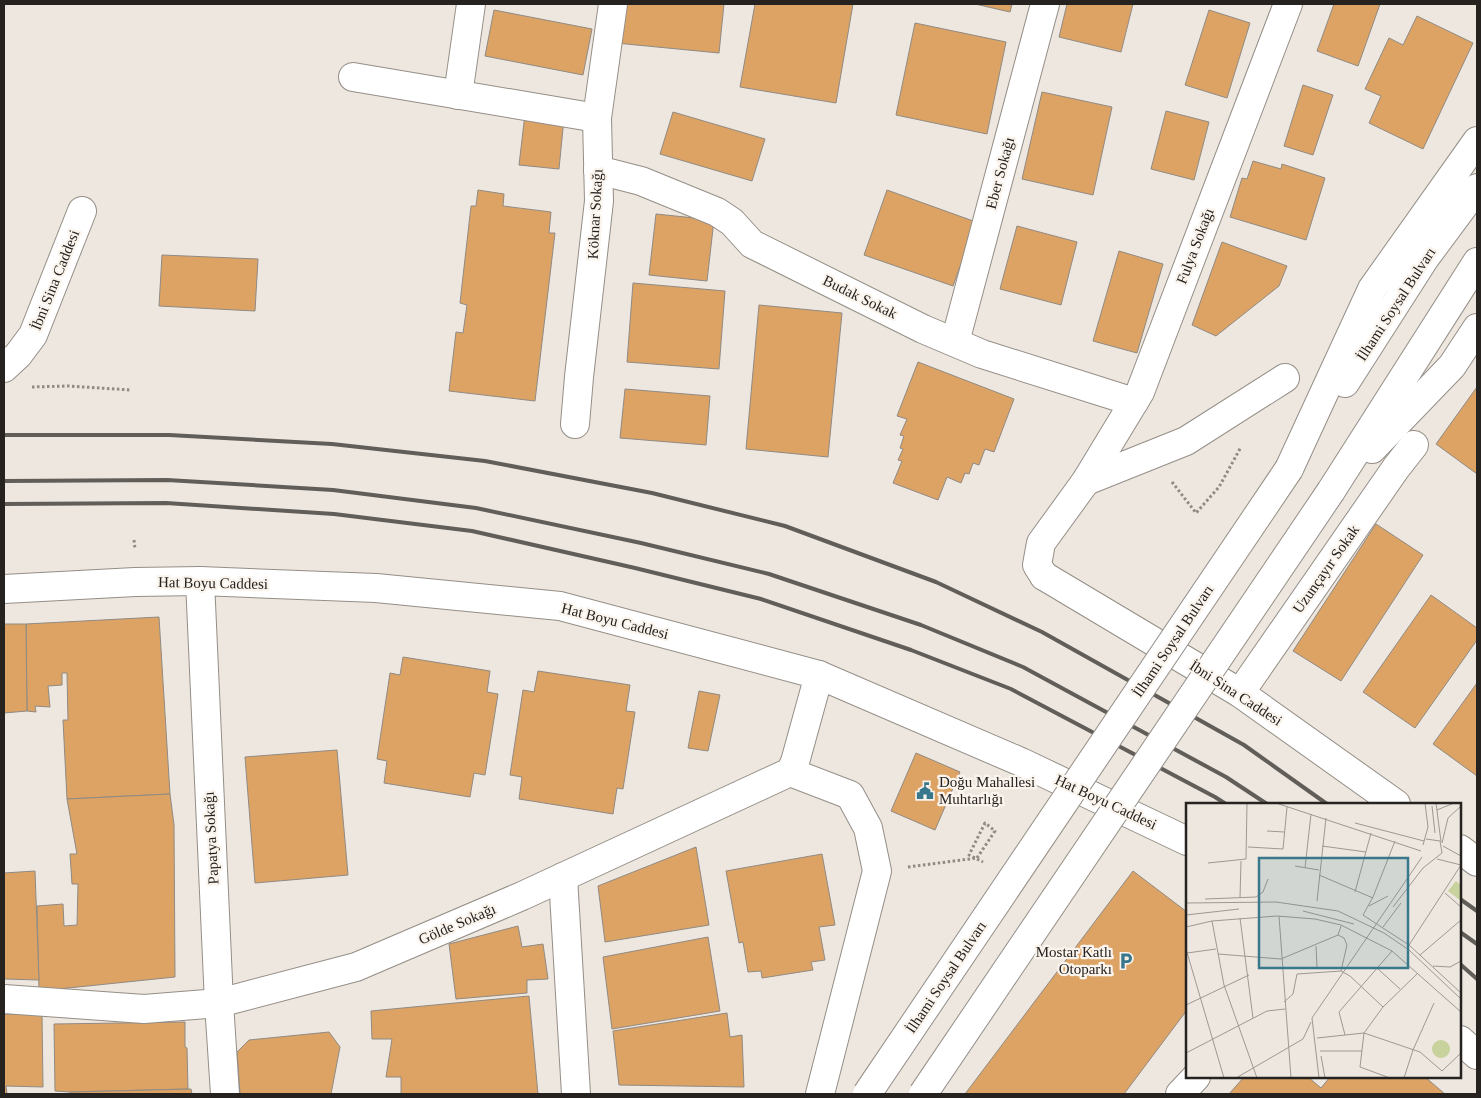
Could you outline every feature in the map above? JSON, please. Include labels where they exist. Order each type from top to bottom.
[{"type":"street","points":[[458,95],[471,4]]},
{"type":"street","name":"Köknar Sokağı","points":[[575,424],[599,201],[597,118],[613,4]]},
{"type":"street","name":"Eber Sokağı","points":[[955,342],[1045,4]]},
{"type":"street","name":"Fulya Sokağı","points":[[1044,576],[1037,565],[1041,543],[1086,481],[1140,392],[1288,4]]},
{"type":"street","points":[[353,77],[597,118]]},
{"type":"street","points":[[1289,469],[1372,289],[1477,141]]},
{"type":"street","name":"Budak Sokak","points":[[598,170],[641,181],[717,212],[732,222],[752,244],[923,329],[982,354],[1134,402]]},
{"type":"street","name":"İlhami Soysal Bulvarı","points":[[866,1094],[1289,469],[1425,258],[1477,188]]},
{"type":"street","name":"İbni Sina Caddesi","points":[[4,368],[18,355],[33,334],[82,211]]},
{"type":"street","points":[[923,1094],[1331,491],[1477,262]]},
{"type":"street","points":[[1331,491],[1452,366],[1477,328]]},
{"type":"street","points":[[1086,481],[1186,441],[1285,378]]},
{"type":"street","name":"Uzunçayır Sokak","points":[[1240,693],[1396,468],[1414,445]]},
{"type":"street","name":"İbni Sina Caddesi","points":[[1044,576],[1240,693],[1395,803]]},
{"type":"street","name":"Hat Boyu Caddesi","points":[[4,589],[135,582],[200,581],[376,588],[560,606],[816,673],[1021,762],[1186,841]]},
{"type":"street","name":"Papatya Sokağı","points":[[200,581],[219,1004],[225,1094]]},
{"type":"street","points":[[816,673],[795,762],[790,772],[850,795],[868,828],[877,871],[820,1094]]},
{"type":"street","name":"Gölde Sokağı","points":[[4,999],[144,1009],[219,1004],[356,968],[562,877],[790,772]]},
{"type":"street","points":[[1461,850],[1477,862]]},
{"type":"street","points":[[562,877],[576,1094]]},
{"type":"street","points":[[1461,1041],[1477,1055]]},
{"type":"street","points":[[1180,1094],[1195,1078]]},
{"type":"path","points":[[68,386],[131,390]]},
{"type":"path","points":[[1151,455],[1196,513],[1219,486],[1241,446]]},
{"type":"path","points":[[877,871],[977,858],[995,831],[986,823],[969,855],[977,858]]},
{"type":"building","points":[[620,4],[724,4],[719,53],[616,43]]},
{"type":"building","points":[[755,4],[853,4],[836,103],[740,87]]},
{"type":"building","points":[[975,4],[1012,4],[1010,12]]},
{"type":"building","points":[[1067,4],[1133,4],[1121,52],[1059,37]]},
{"type":"building","points":[[1334,4],[1380,4],[1358,66],[1317,51]]},
{"type":"building","points":[[494,10],[592,29],[583,75],[485,56]]},
{"type":"building","points":[[1209,10],[1250,23],[1227,98],[1185,85]]},
{"type":"building","points":[[1417,16],[1473,43],[1423,149],[1369,123],[1381,96],[1365,89],[1389,38],[1403,45]]},
{"type":"building","points":[[915,23],[1006,42],[987,134],[896,115]]},
{"type":"building","points":[[1303,85],[1333,95],[1313,155],[1284,146]]},
{"type":"building","points":[[1042,92],[1112,107],[1093,195],[1022,179]]},
{"type":"building","points":[[1166,111],[1209,122],[1194,180],[1151,169]]},
{"type":"building","points":[[673,112],[765,139],[752,181],[660,154]]},
{"type":"building","points":[[525,114],[564,118],[559,169],[519,165]]},
{"type":"building","points":[[1253,161],[1281,169],[1282,164],[1325,178],[1306,240],[1230,217],[1242,178],[1247,179]]},
{"type":"building","points":[[478,190],[504,194],[503,206],[551,212],[549,233],[555,233],[535,401],[449,391],[456,332],[463,333],[467,305],[460,303],[471,206],[476,206]]},
{"type":"building","points":[[887,190],[976,222],[953,286],[864,255]]},
{"type":"building","points":[[656,214],[714,220],[707,281],[649,275]]},
{"type":"building","points":[[1017,226],[1077,242],[1061,305],[1000,289]]},
{"type":"building","points":[[1222,242],[1287,266],[1279,286],[1216,336],[1192,325]]},
{"type":"building","points":[[1119,251],[1163,264],[1137,353],[1093,341]]},
{"type":"building","points":[[162,255],[258,259],[255,311],[159,306]]},
{"type":"building","points":[[633,283],[725,291],[719,369],[627,362]]},
{"type":"building","points":[[759,305],[842,313],[828,457],[746,449]]},
{"type":"building","points":[[918,362],[1014,399],[994,452],[985,449],[979,465],[973,463],[969,474],[965,473],[961,483],[947,477],[938,500],[893,483],[902,461],[898,460],[903,449],[900,448],[904,436],[900,435],[907,419],[897,416]]},
{"type":"building","points":[[1477,387],[1477,474],[1436,444]]},
{"type":"building","points":[[625,389],[710,396],[706,445],[620,438]]},
{"type":"building","points":[[1376,524],[1423,555],[1341,681],[1293,651]]},
{"type":"building","points":[[1431,595],[1477,628],[1477,640],[1415,728],[1363,692]]},
{"type":"building","points":[[159,617],[170,794],[67,799],[63,720],[68,720],[67,673],[62,673],[62,685],[48,686],[50,707],[35,706],[36,712],[27,711],[26,624]]},
{"type":"building","points":[[4,624],[26,624],[27,711],[4,713]]},
{"type":"building","points":[[403,657],[490,671],[487,692],[498,694],[485,775],[474,773],[470,797],[384,783],[387,761],[377,759],[390,673],[400,675]]},
{"type":"building","points":[[538,671],[630,685],[626,711],[635,712],[623,789],[617,788],[613,814],[519,799],[522,777],[510,775],[523,690],[534,692]]},
{"type":"building","points":[[1477,683],[1477,776],[1433,744]]},
{"type":"building","points":[[699,691],[720,695],[708,751],[688,748]]},
{"type":"building","points":[[337,750],[348,875],[255,883],[245,757]]},
{"type":"building","name":"Doğu Mahallesi Muhtarlığı","points":[[916,753],[960,772],[935,830],[891,811]]},
{"type":"building","points":[[170,794],[174,825],[175,977],[39,991],[37,906],[63,904],[64,926],[77,925],[78,884],[72,884],[70,854],[77,854],[67,799]]},
{"type":"building","points":[[696,847],[709,925],[605,942],[598,886]]},
{"type":"building","points":[[822,854],[835,925],[819,927],[825,960],[811,962],[813,970],[762,978],[761,971],[748,972],[743,942],[739,943],[726,871]]},
{"type":"building","points":[[35,871],[39,980],[4,979],[4,873]]},
{"type":"building","name":"Mostar Katlı Otoparkı","points":[[1133,871],[1186,911],[1186,1011],[1124,1094],[965,1094]]},
{"type":"building","points":[[518,926],[522,947],[543,944],[548,979],[527,980],[527,993],[456,999],[449,944]]},
{"type":"building","points":[[708,937],[720,1011],[612,1029],[603,957]]},
{"type":"building","points":[[529,996],[538,1094],[401,1094],[401,1077],[386,1077],[392,1039],[372,1039],[371,1011]]},
{"type":"building","points":[[727,1013],[730,1037],[742,1035],[744,1087],[619,1085],[613,1031]]},
{"type":"building","points":[[4,1014],[42,1014],[43,1087],[6,1086],[7,1094],[4,1094]]},
{"type":"building","points":[[185,1022],[188,1089],[55,1091],[54,1024]]},
{"type":"building","points":[[329,1032],[340,1047],[331,1094],[240,1094],[237,1052],[249,1040]]},
{"type":"building","points":[[1243,1078],[1309,1078],[1321,1088],[1329,1078],[1426,1078],[1445,1094],[1229,1094]]},
{"type":"building","points":[[191,1089],[192,1094],[70,1094],[70,1092]]},
{"type":"railway","points":[[4,435],[169,435],[332,444],[485,461],[652,493],[785,526],[936,582],[1042,632],[1244,745],[1326,803]]},
{"type":"railway","points":[[4,481],[167,480],[333,490],[476,508],[641,543],[769,574],[921,625],[1023,667],[1226,777],[1265,803]]},
{"type":"railway","points":[[4,504],[166,503],[334,514],[472,531],[635,568],[761,599],[911,650],[1011,689],[1224,803]]},
{"type":"railway","points":[[1461,900],[1477,911]]},
{"type":"railway","points":[[1461,933],[1477,944]]},
{"type":"railway","points":[[1461,965],[1477,979]]},
{"type":"place","name":"Doğu Mahallesi Muhtarlığı","points":[[925,791]]},
{"type":"place","name":"Mostar Katlı Otoparkı","points":[[1126,961]]}]
